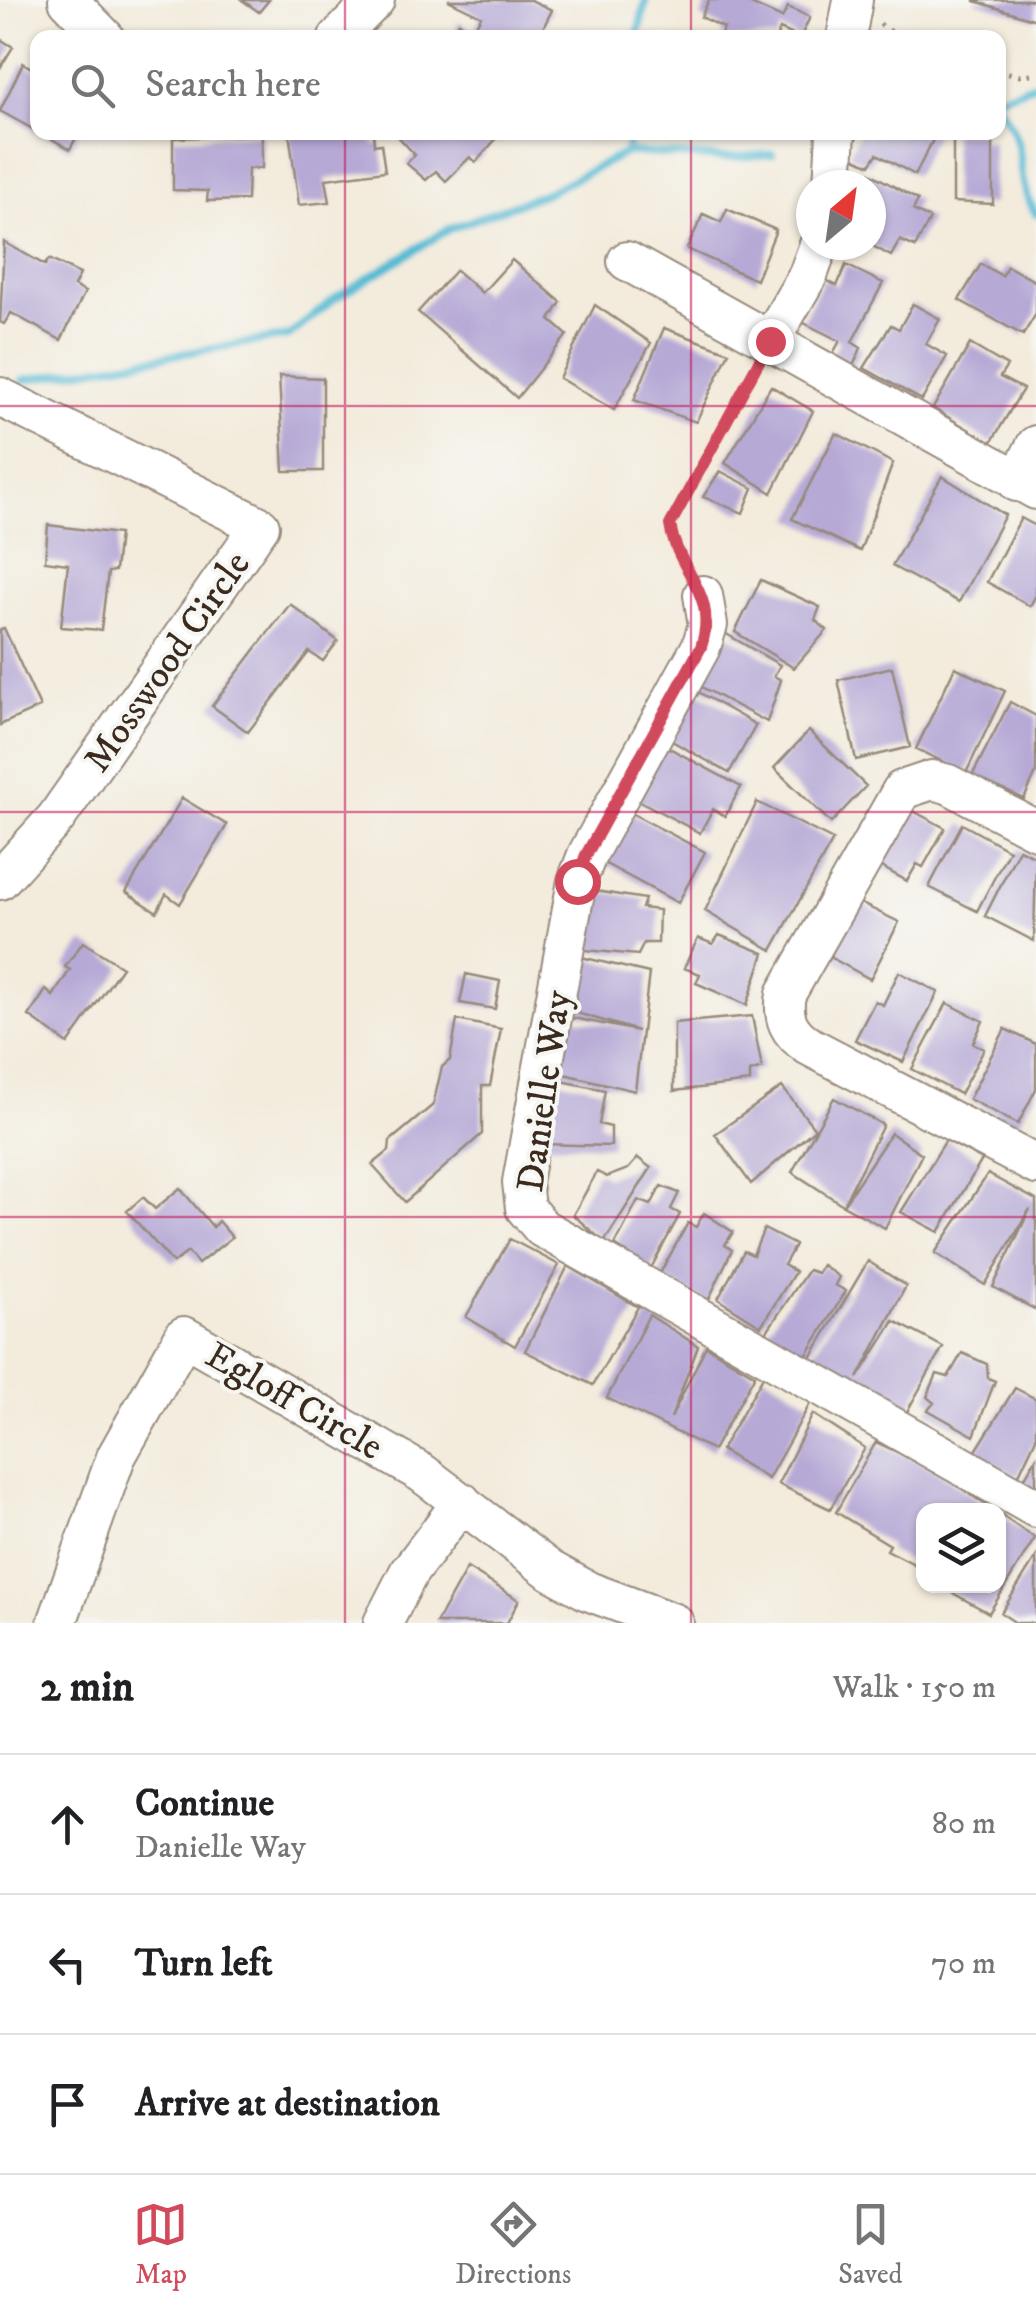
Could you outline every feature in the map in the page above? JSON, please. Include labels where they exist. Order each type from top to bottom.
[{"type":"street","points":[[68,0],[98,30]]},
{"type":"street","points":[[346,30],[374,0]]},
{"type":"street","points":[[847,30],[853,0]]},
{"type":"street","points":[[835,170],[836,140]]},
{"type":"street","points":[[770,341],[814,260]]},
{"type":"street","points":[[627,261],[1026,486],[1036,446]]},
{"type":"street","name":"Mosswood Circle","points":[[0,397],[260,526],[56,818],[0,880]]},
{"type":"street","name":"Danielle Way","points":[[703,595],[708,625],[701,647],[586,855],[577,881],[522,1182],[524,1208],[542,1228],[1036,1508]]},
{"type":"street","points":[[1036,830],[948,784],[932,780],[902,790],[786,994],[784,1010],[796,1037],[1036,1165]]},
{"type":"street","name":"Egloff Circle","points":[[58,1623],[116,1456],[184,1336],[422,1472],[550,1570],[588,1591],[674,1623]]},
{"type":"street","points":[[383,1623],[409,1572],[462,1502]]},
{"type":"path","points":[[1006,72],[1020,76],[1036,72]]},
{"type":"path","points":[[703,595],[673,541],[673,514],[770,341]]},
{"type":"building","points":[[242,0],[269,0],[259,12]]},
{"type":"building","points":[[448,0],[531,0],[552,10],[542,30],[474,30],[481,16]]},
{"type":"building","points":[[709,0],[742,0],[782,18],[788,7],[810,17],[804,30],[723,30],[701,17]]},
{"type":"building","points":[[1036,0],[1036,20],[975,1]]},
{"type":"building","points":[[459,22],[471,30],[456,30]]},
{"type":"building","points":[[0,39],[13,47],[0,68]]},
{"type":"building","points":[[23,63],[30,67],[30,128],[0,111]]},
{"type":"building","points":[[54,140],[75,140],[70,149]]},
{"type":"building","points":[[173,140],[262,140],[262,168],[248,169],[247,200],[207,201],[208,191],[173,190]]},
{"type":"building","points":[[290,140],[374,140],[374,145],[381,144],[385,171],[326,179],[330,202],[299,205]]},
{"type":"building","points":[[401,140],[495,140],[476,162],[470,157],[446,181],[436,171],[426,180],[406,163],[415,155]]},
{"type":"building","points":[[856,140],[933,140],[915,175],[877,154],[870,165],[849,155]]},
{"type":"building","points":[[953,140],[993,141],[993,204],[953,202]]},
{"type":"building","points":[[886,182],[918,200],[913,210],[930,219],[915,247],[900,240],[891,256],[886,253]]},
{"type":"building","points":[[727,209],[776,230],[756,280],[687,249],[703,214],[721,222]]},
{"type":"building","points":[[4,242],[45,265],[49,259],[80,274],[74,286],[85,292],[61,340],[11,313],[4,324],[0,322]]},
{"type":"building","points":[[512,260],[561,302],[550,320],[567,335],[517,398],[418,312],[456,270],[482,293]]},
{"type":"building","points":[[981,264],[1002,276],[1007,266],[1036,282],[1036,314],[1023,335],[959,300]]},
{"type":"building","points":[[846,265],[883,283],[852,342],[861,348],[853,366],[832,355],[840,341],[802,322],[824,279],[837,286]]},
{"type":"building","points":[[913,304],[940,319],[926,344],[947,356],[922,400],[864,368],[891,325],[899,329]]},
{"type":"building","points":[[595,305],[651,343],[614,410],[559,378]]},
{"type":"building","points":[[664,328],[729,352],[696,422],[634,400]]},
{"type":"building","points":[[970,344],[1007,366],[1000,377],[1023,389],[991,443],[933,408]]},
{"type":"building","points":[[279,376],[323,378],[323,471],[284,471]]},
{"type":"building","points":[[771,386],[813,411],[772,493],[725,463]]},
{"type":"building","points":[[836,433],[893,463],[860,551],[792,519]]},
{"type":"building","points":[[720,471],[753,488],[743,513],[703,497]]},
{"type":"building","points":[[942,476],[1005,515],[959,602],[892,566]]},
{"type":"building","points":[[1021,518],[1036,526],[1036,595],[1030,606],[987,582]]},
{"type":"building","points":[[48,525],[119,534],[115,571],[108,572],[101,630],[61,627],[68,564],[45,561]]},
{"type":"building","points":[[761,580],[820,607],[815,620],[827,630],[794,668],[735,632]]},
{"type":"building","points":[[290,604],[338,641],[323,661],[309,652],[248,732],[212,706]]},
{"type":"building","points":[[4,628],[40,707],[0,725],[0,630]]},
{"type":"building","points":[[723,632],[780,665],[774,676],[781,680],[767,722],[696,684]]},
{"type":"building","points":[[892,667],[910,747],[856,760],[838,680]]},
{"type":"building","points":[[955,667],[1005,691],[966,773],[916,749]]},
{"type":"building","points":[[693,689],[756,725],[729,773],[665,737]]},
{"type":"building","points":[[1010,702],[1036,716],[1036,773],[1024,799],[972,776]]},
{"type":"building","points":[[809,731],[866,786],[831,823],[774,768]]},
{"type":"building","points":[[662,744],[741,787],[725,816],[713,809],[700,833],[634,798]]},
{"type":"building","points":[[182,798],[227,825],[180,904],[166,894],[157,912],[126,892]]},
{"type":"building","points":[[757,802],[833,840],[772,950],[705,911]]},
{"type":"building","points":[[902,805],[945,828],[923,867],[917,864],[907,881],[869,860]]},
{"type":"building","points":[[631,813],[705,852],[678,903],[604,863]]},
{"type":"building","points":[[962,824],[1009,850],[977,911],[929,887]]},
{"type":"building","points":[[1019,849],[1036,857],[1034,941],[985,916]]},
{"type":"building","points":[[583,889],[645,899],[642,908],[659,910],[658,943],[644,943],[638,955],[574,949]]},
{"type":"building","points":[[858,902],[899,922],[870,979],[830,957]]},
{"type":"building","points":[[719,935],[764,953],[747,1005],[696,983],[700,974],[684,968],[698,938],[713,944]]},
{"type":"building","points":[[83,942],[122,967],[68,1044],[29,1016],[46,990],[53,996],[70,970],[65,967]]},
{"type":"building","points":[[577,956],[649,973],[635,1091],[556,1072],[563,1016],[638,1031],[567,1010]]},
{"type":"building","points":[[899,972],[938,992],[903,1062],[855,1040],[875,1001],[883,1005]]},
{"type":"building","points":[[466,974],[500,981],[495,1009],[460,1003]]},
{"type":"building","points":[[947,1003],[983,1021],[973,1043],[984,1049],[960,1094],[912,1069]]},
{"type":"building","points":[[752,1016],[762,1068],[750,1072],[750,1082],[674,1091],[674,1023]]},
{"type":"building","points":[[457,1020],[501,1029],[490,1086],[482,1086],[482,1134],[405,1202],[372,1165],[389,1151],[390,1141],[433,1105],[442,1067],[450,1060]]},
{"type":"building","points":[[1005,1029],[1036,1044],[1036,1089],[1018,1124],[969,1099]]},
{"type":"building","points":[[552,1079],[605,1090],[599,1124],[611,1127],[611,1146],[542,1144]]},
{"type":"building","points":[[782,1087],[815,1129],[751,1184],[715,1134]]},
{"type":"building","points":[[834,1098],[883,1125],[843,1205],[792,1172]]},
{"type":"building","points":[[891,1133],[922,1154],[885,1228],[843,1205]]},
{"type":"building","points":[[946,1140],[982,1160],[939,1232],[901,1212]]},
{"type":"building","points":[[638,1158],[651,1168],[604,1242],[573,1215],[597,1172],[607,1177],[628,1169]]},
{"type":"building","points":[[988,1174],[1036,1200],[1036,1310],[993,1287],[1030,1209],[985,1285],[935,1253]]},
{"type":"building","points":[[661,1186],[679,1193],[671,1209],[680,1214],[650,1270],[615,1245],[638,1200],[651,1205]]},
{"type":"building","points":[[180,1188],[213,1227],[218,1221],[232,1237],[198,1264],[188,1252],[173,1263],[127,1211],[143,1197],[155,1209]]},
{"type":"building","points":[[704,1213],[733,1232],[725,1245],[732,1250],[707,1303],[659,1275],[688,1223],[696,1227]]},
{"type":"building","points":[[764,1229],[795,1245],[784,1265],[795,1272],[761,1326],[718,1299],[744,1251],[753,1255]]},
{"type":"building","points":[[510,1239],[559,1265],[515,1346],[466,1317]]},
{"type":"building","points":[[868,1261],[906,1286],[858,1378],[894,1321],[943,1347],[904,1417],[810,1359]]},
{"type":"building","points":[[822,1265],[839,1277],[835,1285],[846,1291],[805,1358],[765,1334],[808,1270],[817,1273]]},
{"type":"building","points":[[568,1266],[638,1307],[593,1385],[525,1351]]},
{"type":"building","points":[[649,1315],[698,1346],[671,1418],[706,1346],[755,1375],[713,1450],[607,1398]]},
{"type":"building","points":[[962,1353],[987,1364],[988,1378],[995,1381],[974,1436],[928,1410],[934,1403],[927,1397],[937,1374],[948,1377]]},
{"type":"building","points":[[764,1375],[811,1402],[768,1479],[721,1450]]},
{"type":"building","points":[[1015,1388],[1036,1399],[1036,1438],[1018,1476],[974,1454]]},
{"type":"building","points":[[813,1414],[865,1448],[830,1509],[778,1484]]},
{"type":"building","points":[[876,1442],[932,1468],[983,1503],[916,1503],[916,1565],[887,1550],[890,1545],[836,1512]]},
{"type":"building","points":[[1036,1458],[1036,1491],[1022,1482]]},
{"type":"building","points":[[1006,1519],[1035,1538],[1006,1585]]},
{"type":"building","points":[[1036,1557],[1036,1623],[1016,1623],[1001,1613]]},
{"type":"building","points":[[467,1568],[519,1600],[507,1623],[436,1623]]},
{"type":"building","points":[[953,1593],[1001,1593],[989,1613]]},
{"type":"waterway","points":[[639,30],[646,0]]},
{"type":"waterway","points":[[1006,94],[1036,84]]},
{"type":"waterway","points":[[1006,119],[1016,138],[1023,183],[1036,214]]},
{"type":"waterway","points":[[23,380],[289,336],[334,299],[449,229],[546,193],[627,152],[628,140]]},
{"type":"waterway","points":[[627,152],[724,158],[772,154]]},
{"type":"route","points":[[577,881],[586,855],[701,647],[708,625],[703,595],[673,541],[670,525],[770,341]]}]
